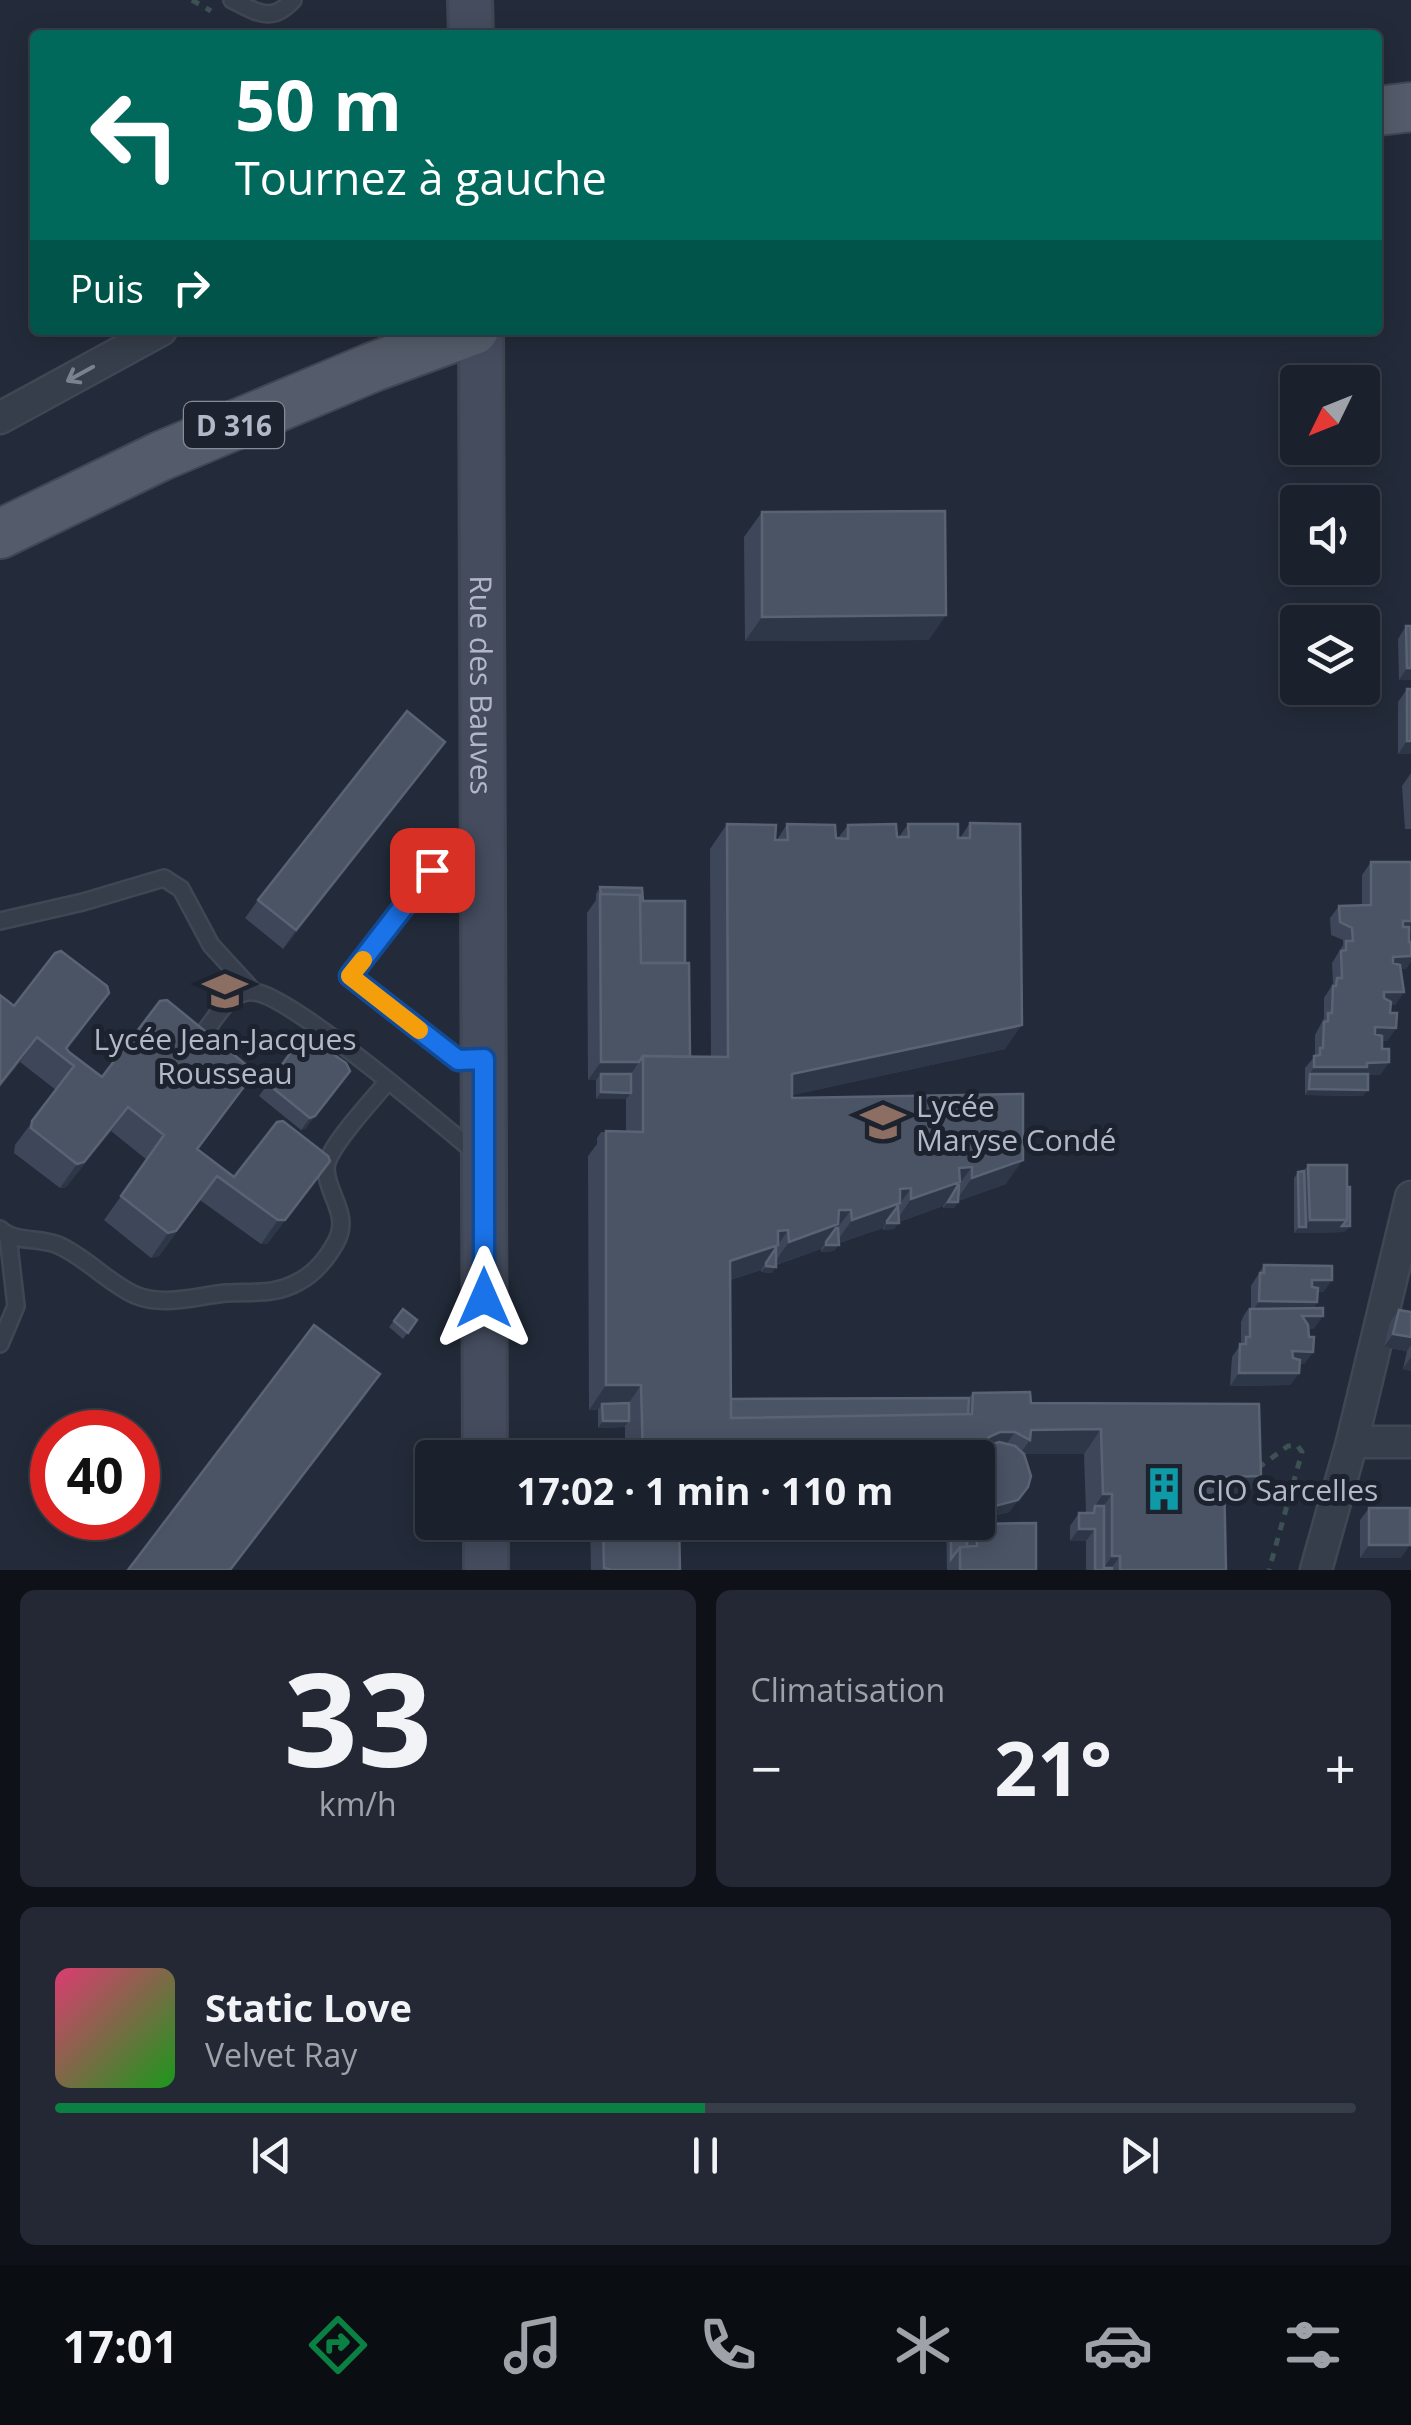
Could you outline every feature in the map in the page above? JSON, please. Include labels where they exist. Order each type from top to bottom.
[{"type":"main road","points":[[1382,82],[1411,78]]},
{"type":"main road","points":[[1382,111],[1411,107]]},
{"type":"main road","name":"D 316","points":[[0,500],[210,404],[380,335]]},
{"type":"main road","name":"D 316","points":[[0,534],[162,456],[373,367],[479,338]]},
{"type":"street","points":[[470,0],[471,30]]},
{"type":"street","points":[[0,418],[152,335]]},
{"type":"street","name":"Rue des Bauves","points":[[479,338],[485,1440]]},
{"type":"street","points":[[1316,1570],[1352,1442],[1411,1197]]},
{"type":"street","points":[[1352,1442],[1411,1442]]},
{"type":"street","points":[[486,1540],[486,1570]]},
{"type":"lane","points":[[232,0],[264,15],[282,12],[292,0]]},
{"type":"lane","points":[[432,870],[350,976],[458,1060],[484,1059]]},
{"type":"lane","points":[[0,921],[164,878],[181,890],[211,945],[254,992],[291,1009],[484,1160]]},
{"type":"lane","points":[[204,1034],[233,996],[254,992]]},
{"type":"lane","points":[[0,1344],[16,1306],[4,1232],[54,1243],[136,1295],[179,1301],[229,1293],[259,1295],[300,1282],[320,1266],[339,1239],[341,1213],[326,1168],[332,1151],[388,1082]]},
{"type":"path","points":[[1258,1468],[1288,1446],[1296,1445],[1302,1452],[1269,1570]]},
{"type":"building","points":[[945,511],[946,615],[762,617],[762,512]]},
{"type":"building","points":[[1406,626],[1411,626],[1411,668],[1407,668]]},
{"type":"building","points":[[1407,689],[1411,689],[1411,741],[1407,741]]},
{"type":"building","points":[[407,711],[445,742],[296,930],[258,900]]},
{"type":"building","points":[[970,823],[1020,824],[1022,1025],[792,1074],[792,1098],[1023,1094],[1023,1160],[972,1178],[972,1167],[959,1168],[960,1182],[911,1199],[911,1188],[900,1189],[900,1203],[852,1220],[851,1210],[839,1210],[838,1224],[789,1242],[788,1230],[778,1231],[778,1245],[730,1261],[731,1418],[972,1414],[973,1393],[1030,1392],[1031,1403],[1259,1404],[1261,1476],[1224,1477],[1226,1570],[1120,1570],[1120,1556],[1112,1556],[1112,1494],[1103,1494],[1101,1429],[1031,1430],[1030,1440],[1015,1432],[1000,1432],[987,1440],[643,1440],[641,1385],[606,1385],[606,1131],[643,1132],[643,1056],[728,1057],[727,824],[776,825],[775,840],[788,840],[787,824],[835,825],[836,838],[848,839],[848,825],[896,824],[897,837],[909,837],[908,824],[958,824],[958,838],[970,838]]},
{"type":"building","points":[[1371,862],[1411,862],[1411,921],[1403,921],[1403,927],[1409,927],[1411,956],[1393,957],[1393,963],[1400,965],[1404,992],[1384,992],[1384,998],[1391,1002],[1390,1013],[1397,1013],[1396,1028],[1375,1027],[1375,1034],[1382,1036],[1382,1049],[1389,1049],[1389,1062],[1367,1063],[1367,1067],[1314,1067],[1314,1056],[1320,1055],[1323,1048],[1324,1022],[1332,1013],[1333,986],[1337,978],[1342,978],[1341,951],[1346,950],[1346,941],[1353,941],[1352,928],[1340,922],[1339,906],[1371,905]]},
{"type":"building","points":[[600,887],[642,888],[643,901],[640,895],[601,894]]},
{"type":"building","points":[[600,894],[640,895],[641,963],[689,963],[690,1057],[643,1056],[639,1062],[601,1062]]},
{"type":"building","points":[[640,901],[685,901],[685,963],[641,963]]},
{"type":"building","points":[[61,951],[107,986],[109,993],[66,1048],[69,1052],[102,1077],[160,1001],[167,1000],[255,1072],[197,1149],[234,1177],[277,1122],[283,1121],[328,1156],[330,1161],[285,1220],[278,1220],[217,1176],[176,1231],[168,1233],[121,1196],[164,1135],[128,1107],[84,1162],[77,1164],[31,1128],[32,1121],[74,1066],[37,1037],[0,1084],[0,995],[14,1006],[55,953]]},
{"type":"building","points":[[304,1034],[346,1063],[350,1071],[310,1118],[268,1084]]},
{"type":"building","points":[[601,1074],[631,1074],[631,1093],[601,1092]]},
{"type":"building","points":[[1310,1074],[1368,1074],[1368,1090],[1309,1089]]},
{"type":"building","points":[[1308,1165],[1347,1165],[1347,1220],[1310,1220]]},
{"type":"building","points":[[1304,1171],[1306,1227],[1299,1227],[1298,1172]]},
{"type":"building","points":[[958,1185],[958,1202],[948,1202]]},
{"type":"building","points":[[1347,1187],[1350,1226],[1342,1226],[1347,1220]]},
{"type":"building","points":[[898,1206],[899,1223],[887,1223],[887,1221]]},
{"type":"building","points":[[836,1228],[839,1245],[826,1245],[826,1242]]},
{"type":"building","points":[[776,1248],[776,1267],[766,1266],[766,1263]]},
{"type":"building","points":[[1264,1265],[1332,1266],[1332,1280],[1312,1280],[1312,1287],[1318,1288],[1317,1302],[1259,1301]]},
{"type":"building","points":[[1323,1308],[1323,1316],[1302,1316],[1309,1337],[1314,1337],[1313,1352],[1292,1351],[1293,1358],[1300,1360],[1299,1373],[1239,1373],[1240,1344],[1246,1344],[1246,1337],[1250,1337],[1250,1309]]},
{"type":"building","points":[[403,1309],[417,1320],[408,1333],[394,1321]]},
{"type":"building","points":[[1399,1310],[1411,1312],[1411,1337],[1393,1334]]},
{"type":"building","points":[[314,1325],[380,1374],[230,1570],[128,1570],[151,1540],[160,1540],[160,1528]]},
{"type":"building","points":[[969,1398],[968,1414],[731,1418],[731,1399]]},
{"type":"building","points":[[629,1403],[629,1421],[603,1421],[602,1404]]},
{"type":"building","points":[[995,1443],[1015,1446],[1024,1454],[1031,1476],[1018,1500],[995,1506]]},
{"type":"building","points":[[1095,1506],[1104,1506],[1104,1568],[1112,1570],[1095,1570],[1095,1529],[1079,1529],[1079,1513],[1094,1513]]},
{"type":"building","points":[[1369,1508],[1410,1508],[1410,1545],[1369,1545]]},
{"type":"building","points":[[1036,1523],[1036,1570],[960,1570],[960,1547],[977,1546],[977,1540],[995,1540],[995,1524]]},
{"type":"building","points":[[603,1540],[679,1540],[680,1570],[604,1568]]},
{"type":"building","points":[[951,1540],[967,1540],[967,1547],[960,1547],[951,1559]]},
{"type":"slow traffic","points":[[363,960],[350,976],[419,1030]]},
{"type":"place","name":"Lycée Jean-Jacques Rousseau","points":[[225,991]]},
{"type":"place","name":"Lycée Maryse Condé","points":[[883,1122]]},
{"type":"place","name":"CIO Sarcelles","points":[[1164,1489]]},
{"type":"route","points":[[432,870],[350,976],[458,1060],[484,1059],[484,1298]]}]
